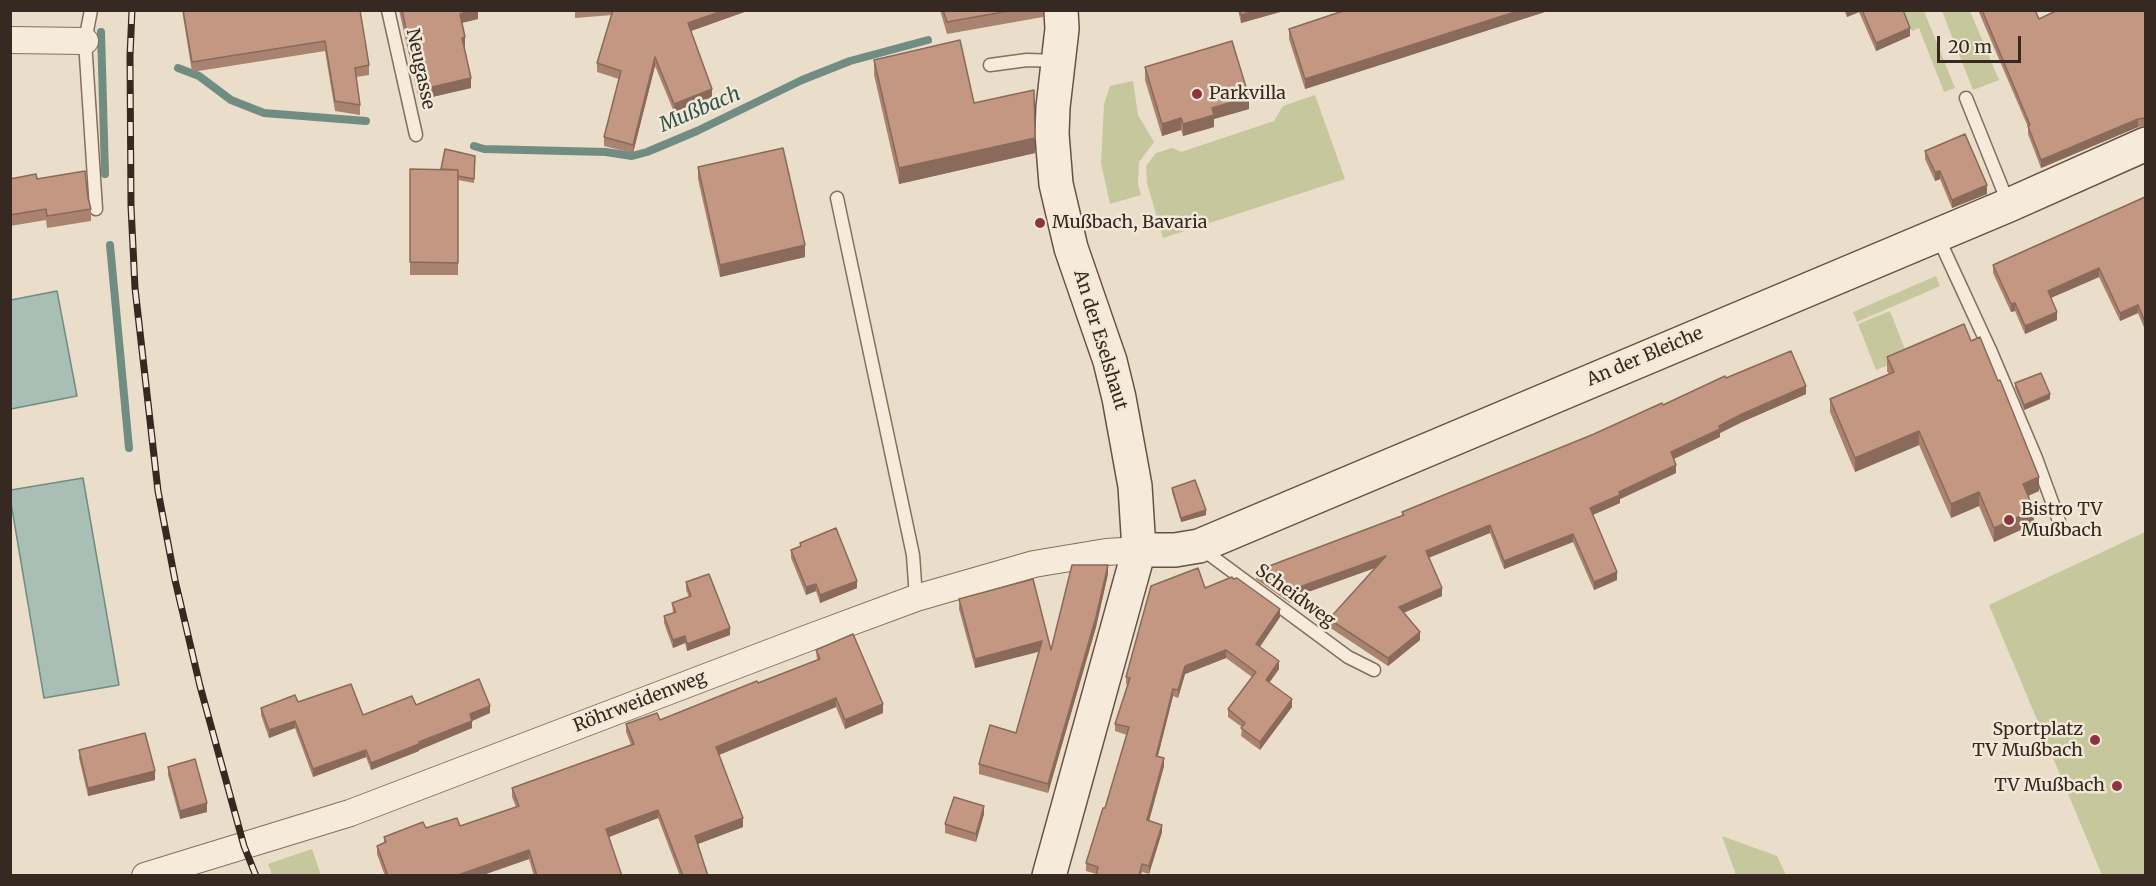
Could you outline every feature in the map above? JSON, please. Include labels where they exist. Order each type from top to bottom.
[{"type":"main road","name":"An der Eselshaut","points":[[1048,876],[1139,550],[1135,486],[1119,398],[1110,362],[1071,248],[1056,184],[1052,134],[1062,10]]},
{"type":"main road","name":"An der Bleiche","points":[[1139,550],[1175,550],[1199,546],[1936,234],[2010,205],[2145,144]]},
{"type":"street","points":[[10,40],[85,41]]},
{"type":"street","name":"Röhrweidenweg","points":[[145,876],[350,813],[916,598],[1034,564],[1106,552],[1139,550]]},
{"type":"lane","points":[[91,10],[85,41],[96,209]]},
{"type":"lane","name":"Neugasse","points":[[388,10],[416,135]]},
{"type":"lane","points":[[990,65],[1027,60],[1059,61]]},
{"type":"lane","points":[[1965,98],[2010,205]]},
{"type":"lane","points":[[837,198],[913,555],[916,598]]},
{"type":"lane","points":[[1936,234],[2036,458],[2059,521]]},
{"type":"lane","name":"Scheidweg","points":[[1199,546],[1348,657],[1374,670]]},
{"type":"green space","points":[[1903,11],[1924,11],[1955,88],[1944,92],[1919,28],[1912,31]]},
{"type":"green space","points":[[1942,11],[1970,11],[1999,80],[1973,90]]},
{"type":"green space","points":[[1133,81],[1138,115],[1154,142],[1139,162],[1138,184],[1141,195],[1110,204],[1101,163],[1104,104],[1110,86]]},
{"type":"green space","points":[[1315,95],[1345,179],[1163,238],[1147,183],[1146,166],[1156,153],[1172,148],[1181,152],[1274,121],[1283,106]]},
{"type":"green space","points":[[1936,276],[1940,286],[1857,322],[1853,312]]},
{"type":"green space","points":[[1890,311],[1908,357],[1876,370],[1858,324]]},
{"type":"green space","name":"Sportplatz TV Mußbach","points":[[2145,532],[2145,875],[2102,875],[1989,605]]},
{"type":"green space","points":[[1722,836],[1777,856],[1786,875],[1736,875]]},
{"type":"green space","points":[[312,849],[321,875],[272,875],[268,864]]},
{"type":"shaded area","points":[[57,291],[77,396],[11,409],[11,300]]},
{"type":"shaded area","points":[[83,478],[119,685],[44,698],[11,503],[11,490]]},
{"type":"building","points":[[183,10],[360,10],[369,65],[355,68],[360,105],[335,101],[325,41],[192,62]]},
{"type":"building","points":[[402,10],[472,10],[460,14],[465,37],[462,38],[471,78],[419,90]]},
{"type":"building","points":[[613,10],[725,10],[688,23],[712,89],[674,104],[655,57],[633,145],[604,137],[621,71],[597,63]]},
{"type":"building","points":[[943,10],[1014,10],[947,22]]},
{"type":"building","points":[[1240,10],[1256,10],[1241,15]]},
{"type":"building","points":[[1346,10],[1521,10],[1305,79],[1289,29]]},
{"type":"building","points":[[1862,10],[1903,10],[1910,28],[1876,43]]},
{"type":"building","points":[[1982,10],[2035,10],[2039,19],[2058,10],[2145,10],[2145,118],[2041,160],[2028,126],[2030,125]]},
{"type":"building","points":[[960,40],[974,103],[1034,90],[1035,138],[899,168],[874,60]]},
{"type":"building","name":"Parkvilla","points":[[1232,41],[1249,97],[1212,108],[1214,115],[1183,124],[1181,118],[1162,124],[1145,67]]},
{"type":"building","points":[[1965,134],[1987,185],[1952,200],[1940,171],[1935,172],[1925,151]]},
{"type":"building","points":[[783,148],[805,245],[720,265],[698,167]]},
{"type":"building","points":[[445,149],[475,156],[474,179],[458,176],[458,170],[441,169]]},
{"type":"building","points":[[410,169],[458,170],[458,263],[410,262]]},
{"type":"building","points":[[85,171],[91,209],[47,216],[46,209],[10,215],[10,179],[36,174],[37,179]]},
{"type":"building","points":[[2145,197],[2145,322],[2138,305],[2120,313],[2099,268],[2048,291],[2057,312],[2025,326],[2015,303],[2011,304],[1993,265]]},
{"type":"building","points":[[1964,324],[1971,341],[1980,337],[2039,477],[2023,484],[2034,510],[1994,528],[1979,492],[1951,504],[1919,431],[1855,458],[1830,399],[1894,372],[1887,357]]},
{"type":"building","points":[[1791,351],[1806,386],[1742,414],[1719,426],[1720,429],[1671,452],[1676,465],[1590,508],[1617,572],[1594,582],[1573,534],[1504,561],[1490,525],[1426,551],[1442,588],[1399,607],[1420,632],[1388,658],[1329,619],[1386,556],[1294,589],[1290,596],[1256,571],[1404,515],[1402,512],[1594,434],[1662,403],[1663,405],[1725,376],[1726,378]]},
{"type":"building","points":[[2041,373],[2050,394],[2024,405],[2015,383]]},
{"type":"building","points":[[1195,480],[1206,510],[1181,518],[1172,488]]},
{"type":"building","points":[[836,528],[857,581],[820,595],[816,584],[806,587],[791,550],[801,546],[800,543]]},
{"type":"building","points":[[1072,565],[1108,565],[1096,617],[1048,784],[979,764],[990,725],[1016,733],[1042,641],[975,659],[959,599],[1033,579],[1051,650]]},
{"type":"building","points":[[1198,568],[1205,588],[1232,577],[1237,578],[1280,609],[1256,644],[1279,661],[1266,680],[1292,699],[1260,742],[1241,728],[1245,723],[1228,709],[1256,672],[1226,650],[1185,666],[1178,690],[1173,689],[1156,756],[1164,758],[1147,820],[1162,825],[1149,866],[1142,864],[1139,876],[1096,876],[1098,867],[1086,863],[1129,727],[1115,724],[1130,678],[1126,677],[1151,586]]},
{"type":"building","points":[[709,574],[730,628],[687,644],[685,636],[673,640],[664,616],[676,612],[672,603],[691,596],[686,582]]},
{"type":"building","points":[[853,634],[883,704],[845,720],[836,698],[716,747],[743,818],[695,836],[708,876],[683,876],[658,810],[606,829],[622,876],[537,876],[529,850],[458,876],[388,876],[377,846],[386,842],[384,837],[423,822],[426,828],[457,818],[460,826],[519,806],[512,788],[634,744],[626,724],[657,713],[660,720],[757,681],[758,683],[820,659],[816,650]]},
{"type":"building","points":[[479,679],[490,706],[470,714],[472,721],[371,763],[366,750],[313,769],[295,721],[269,730],[261,708],[295,695],[298,702],[351,684],[363,715],[412,696],[416,705]]},
{"type":"building","points":[[145,733],[155,771],[88,788],[79,750]]},
{"type":"building","points":[[195,759],[207,803],[180,811],[168,767]]},
{"type":"building","points":[[954,797],[984,806],[976,834],[945,824]]},
{"type":"waterway","points":[[101,32],[105,174]]},
{"type":"waterway","name":"Mußbach","points":[[474,146],[484,149],[606,152],[632,156],[697,131],[802,80],[850,61],[928,40]]},
{"type":"waterway","name":"Mußbach","points":[[178,68],[199,76],[231,100],[264,113],[366,121]]},
{"type":"waterway","points":[[110,245],[129,448]]},
{"type":"railway","points":[[132,10],[131,206],[135,288],[158,491],[175,580],[200,686],[244,846],[256,876]]},
{"type":"place","name":"Parkvilla","points":[[1197,94]]},
{"type":"place","name":"Mußbach, Bavaria","points":[[1040,223]]},
{"type":"place","name":"Bistro TV Mußbach","points":[[2009,520]]},
{"type":"place","name":"Sportplatz TV Mußbach","points":[[2095,740]]},
{"type":"place","name":"TV Mußbach","points":[[2117,786]]}]
